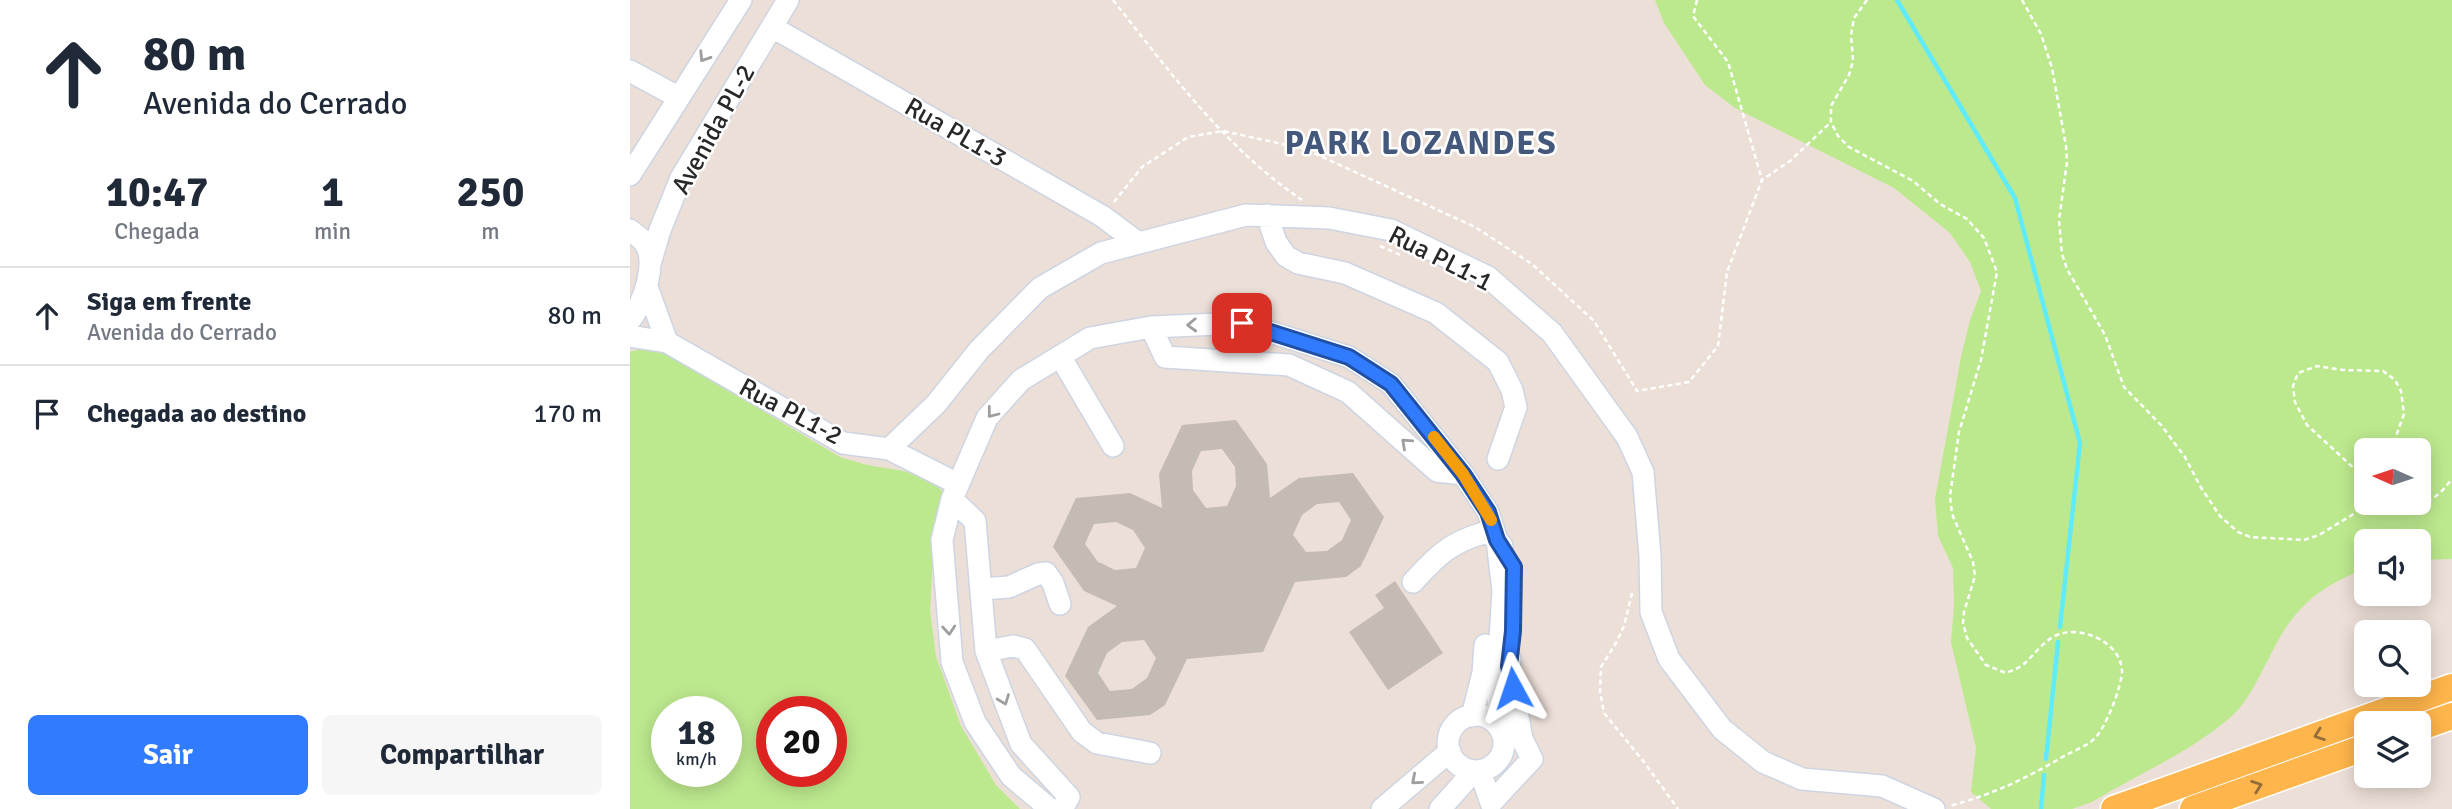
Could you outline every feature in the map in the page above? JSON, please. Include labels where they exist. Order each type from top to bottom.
[{"type":"main road","points":[[2114,809],[2452,687]]},
{"type":"main road","points":[[2431,723],[2452,716]]},
{"type":"main road","points":[[2193,809],[2354,751]]},
{"type":"street","name":"Avenida PL-2","points":[[630,175],[741,0]]},
{"type":"street","name":"Avenida PL-2","points":[[647,287],[650,264],[660,230],[681,178],[788,0]]},
{"type":"street","name":"Rua PL1-3","points":[[772,27],[1102,216],[1137,242]]},
{"type":"street","points":[[630,71],[678,97]]},
{"type":"street","name":"Rua PL1-1","points":[[889,449],[936,404],[979,350],[1040,288],[1101,253],[1246,215],[1329,218],[1391,230],[1488,276],[1552,333],[1627,437],[1643,472],[1650,556],[1651,612],[1669,659],[1722,729],[1763,762],[1802,779],[1882,786],[1934,809]]},
{"type":"street","points":[[1268,215],[1276,242],[1286,256],[1298,263],[1345,273],[1436,313],[1498,362],[1512,390],[1516,407],[1498,459]]},
{"type":"street","points":[[630,230],[645,243],[650,264]]},
{"type":"street","points":[[630,320],[647,287]]},
{"type":"street","points":[[647,287],[667,342]]},
{"type":"street","points":[[1049,809],[1011,776],[975,722],[952,662],[942,540],[955,491],[987,418],[1021,380],[1090,338],[1151,327],[1242,323],[1349,357],[1391,384],[1463,474],[1480,504],[1488,512],[1503,591],[1497,669],[1498,726]]},
{"type":"street","points":[[1151,327],[1165,357],[1289,365],[1348,391],[1437,471],[1463,474]]},
{"type":"street","name":"Rua PL1-2","points":[[630,336],[667,342],[844,443],[889,449],[955,491]]},
{"type":"street","points":[[1060,356],[1113,446]]},
{"type":"street","points":[[955,491],[975,522],[986,651],[1021,744],[1069,797],[1062,809]]},
{"type":"street","points":[[1413,582],[1441,552],[1469,537],[1492,536]]},
{"type":"street","points":[[981,589],[1009,587],[1046,573],[1054,583],[1060,604]]},
{"type":"street","points":[[986,651],[1013,646],[1025,649],[1082,732],[1097,743],[1150,753]]},
{"type":"street","points":[[1497,669],[1532,759],[1491,803],[1477,771],[1458,765],[1448,742],[1456,724],[1472,716],[1497,669]]},
{"type":"street","points":[[1440,809],[1477,771],[1497,762],[1502,754],[1503,734],[1498,726],[1490,719],[1472,716]]},
{"type":"street","points":[[1382,809],[1450,751]]},
{"type":"path","points":[[1113,0],[1201,109],[1271,179],[1329,218]]},
{"type":"path","points":[[1697,0],[1693,16],[1728,62],[1762,180]]},
{"type":"path","points":[[1867,0],[1854,18],[1851,35],[1853,61],[1849,75],[1831,106],[1831,122],[1838,136],[1849,147],[1913,181],[1940,204],[1966,219],[1984,238],[1997,272],[1981,360],[1959,432],[1951,496],[1952,514],[1973,562],[1975,576],[1964,611],[1963,623],[1967,638],[1986,665],[2006,673],[2023,666],[2056,636],[2073,631],[2088,634],[2101,640],[2119,658],[2122,673],[2108,717],[2095,739],[2022,780],[1990,794],[1940,809]]},
{"type":"path","points":[[2022,0],[2040,34],[2052,68],[2066,146],[2067,162],[2059,220],[2062,254],[2067,269],[2105,335],[2124,387],[2161,425],[2185,457],[2220,516],[2238,532],[2250,537],[2304,540],[2319,535],[2354,513]]},
{"type":"path","points":[[1102,216],[1142,167],[1188,137],[1223,131],[1305,149],[1475,227],[1532,264],[1594,321],[1637,391],[1689,382],[1718,346],[1727,272],[1762,180],[1790,161],[1831,122]]},
{"type":"path","points":[[1378,246],[1402,256]]},
{"type":"path","points":[[2354,468],[2307,425],[2295,402],[2293,386],[2298,373],[2317,366],[2383,371],[2395,380],[2401,391],[2404,414],[2395,438]]},
{"type":"path","points":[[2431,498],[2440,494],[2452,479]]},
{"type":"path","points":[[1634,586],[1623,626],[1601,667],[1600,692],[1604,713],[1678,809]]},
{"type":"green space","points":[[1655,0],[2452,0],[2452,559],[2431,560],[2431,529],[2354,529],[2354,574],[2320,592],[2297,613],[2278,640],[2244,702],[2217,728],[2183,751],[2092,802],[2072,809],[1991,809],[1971,792],[1976,748],[1951,642],[1953,568],[1938,536],[1935,499],[1961,357],[1970,320],[1981,291],[1970,262],[1950,233],[1894,188],[1735,108],[1705,85],[1664,23]]},
{"type":"green space","points":[[640,349],[664,352],[840,457],[920,476],[944,493],[935,524],[930,610],[936,656],[961,726],[996,785],[1020,809],[630,809],[630,352]]},
{"type":"building","points":[[1236,420],[1267,464],[1270,498],[1299,478],[1353,473],[1384,517],[1361,566],[1346,577],[1295,582],[1263,652],[1187,659],[1165,705],[1150,715],[1097,720],[1065,676],[1088,627],[1117,606],[1084,591],[1053,547],[1076,498],[1130,493],[1162,508],[1159,474],[1182,425]],"holes":[[[1222,449],[1235,467],[1236,486],[1227,506],[1206,508],[1193,490],[1192,471],[1201,451]],[[1339,502],[1351,520],[1342,540],[1327,551],[1306,552],[1293,535],[1302,515],[1317,504]],[[1116,522],[1133,530],[1145,548],[1136,568],[1115,570],[1098,562],[1085,544],[1094,524]],[[1144,640],[1156,658],[1147,678],[1132,689],[1110,691],[1098,673],[1107,653],[1122,642]]]},
{"type":"building","points":[[1395,581],[1443,653],[1388,690],[1349,632],[1384,608],[1375,595]]},
{"type":"waterway","points":[[1897,0],[2015,198],[2080,443],[2060,627]]},
{"type":"waterway","points":[[2046,759],[2058,642]]},
{"type":"waterway","points":[[2041,809],[2044,775]]},
{"type":"slow traffic","points":[[1434,437],[1463,474],[1491,520]]},
{"type":"district","name":"PARK LOZANDES","points":[[1421,142]]},
{"type":"route","points":[[1242,323],[1349,357],[1391,384],[1463,474],[1480,504],[1488,512],[1497,540],[1514,567],[1513,631],[1509,666],[1513,688]]}]
